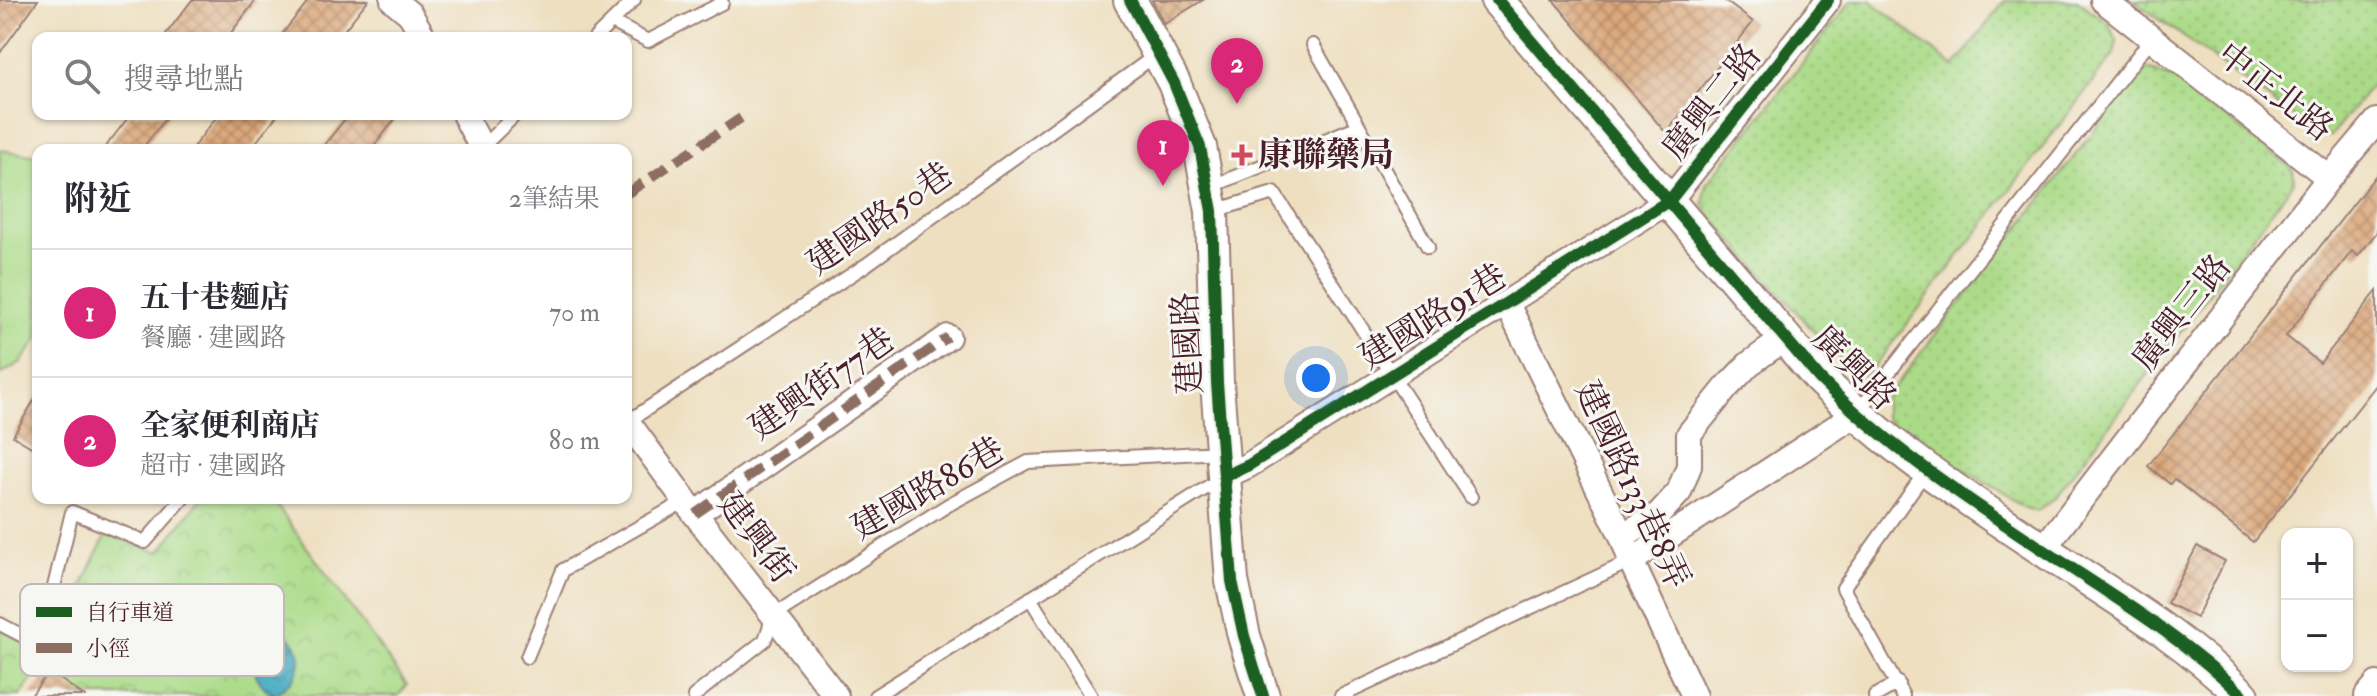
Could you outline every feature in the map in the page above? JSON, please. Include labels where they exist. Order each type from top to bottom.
[{"type":"street","name":"建國路","points":[[1130,0],[1174,83],[1200,147],[1210,200],[1232,581],[1244,636],[1263,696]]},
{"type":"street","name":"廣興路","points":[[1497,0],[1820,379],[1856,414],[1926,471],[2191,649],[2237,693]]},
{"type":"street","name":"廣興二路","points":[[1670,200],[1828,0]]},
{"type":"street","name":"中正北路","points":[[2103,0],[2329,178]]},
{"type":"street","points":[[408,5],[421,32]]},
{"type":"street","points":[[467,120],[479,144]]},
{"type":"street","name":"廣興三路","points":[[2043,549],[2329,178],[2377,121]]},
{"type":"street","name":"建國路91巷","points":[[1223,464],[1249,465],[1670,200]]},
{"type":"street","name":"建國路133巷8弄","points":[[1507,304],[1622,536],[1694,696]]},
{"type":"street","name":"建興街77巷","points":[[690,508],[948,337]]},
{"type":"street","points":[[1622,536],[1659,514],[1679,492],[1689,466],[1689,434],[1749,364],[1785,338]]},
{"type":"street","points":[[1631,561],[1856,414]]},
{"type":"street","name":"建興街","points":[[632,428],[836,696]]},
{"type":"street","points":[[2367,696],[2377,684]]},
{"type":"lane","points":[[601,32],[634,0]]},
{"type":"lane","points":[[632,33],[648,41],[722,3]]},
{"type":"lane","points":[[612,22],[631,32]]},
{"type":"lane","points":[[1856,414],[2152,38]]},
{"type":"lane","points":[[1313,45],[1428,247]]},
{"type":"lane","name":"建國路50巷","points":[[632,418],[866,265],[1158,53]]},
{"type":"lane","points":[[486,144],[510,120]]},
{"type":"lane","points":[[1210,200],[1359,126]]},
{"type":"lane","points":[[1210,200],[1274,193],[1471,497]]},
{"type":"lane","name":"建國路86巷","points":[[773,616],[948,505],[1028,462],[1223,464]]},
{"type":"lane","points":[[875,696],[1030,598],[1223,464]]},
{"type":"lane","points":[[1903,696],[1843,588],[1926,471]]},
{"type":"lane","points":[[55,584],[72,512],[145,542],[178,504]]},
{"type":"lane","points":[[527,657],[563,570],[690,508]]},
{"type":"lane","points":[[1341,696],[1631,561]]},
{"type":"lane","points":[[1030,598],[1091,696]]},
{"type":"lane","points":[[694,696],[704,685],[765,640],[773,616]]},
{"type":"lane","points":[[0,624],[20,634]]},
{"type":"lane","points":[[1875,696],[1898,683]]},
{"type":"green space","points":[[1852,0],[1870,0],[1954,67],[2005,0],[2077,0],[2109,24],[2117,40],[2114,54],[1874,367],[1864,375],[1851,373],[1703,205],[1707,184]]},
{"type":"green space","points":[[2133,0],[2377,0],[2377,78],[2331,136],[2319,135]]},
{"type":"green space","points":[[2148,69],[2180,81],[2293,169],[2294,182],[2055,497],[2038,511],[2025,507],[1896,429],[1885,418],[1885,399],[2130,85]]},
{"type":"green space","points":[[0,150],[32,155],[32,347],[21,362],[0,375]]},
{"type":"green space","points":[[196,504],[275,504],[407,685],[398,696],[73,696],[65,691],[70,676],[284,676],[284,584],[83,584],[106,534],[159,552]]},
{"type":"green space","points":[[0,629],[20,639],[20,676],[34,676],[20,696],[0,696]]},
{"type":"water","points":[[284,632],[298,650],[298,671],[284,688],[272,695],[257,676],[284,676]]},
{"type":"building","points":[[0,0],[38,0],[0,53]]},
{"type":"building","points":[[192,0],[256,0],[232,32],[168,32]]},
{"type":"building","points":[[309,0],[368,0],[343,32],[284,32]]},
{"type":"building","points":[[1152,0],[1203,0],[1164,24]]},
{"type":"building","points":[[1553,0],[1724,0],[1753,22],[1666,133]]},
{"type":"building","points":[[126,120],[164,120],[146,144],[108,144]]},
{"type":"building","points":[[214,120],[273,120],[255,144],[196,144]]},
{"type":"building","points":[[344,120],[394,120],[376,144],[325,144]]},
{"type":"building","points":[[2377,174],[2377,232],[2358,256],[2352,251],[2286,336],[2320,363],[2377,291],[2377,384],[2253,542],[2174,479],[2170,484],[2148,466]]},
{"type":"building","points":[[32,404],[32,447],[13,436]]},
{"type":"building","points":[[2197,546],[2225,561],[2196,618],[2167,603]]},
{"type":"building","points":[[45,676],[56,676],[84,696],[31,696]]},
{"type":"marked path","points":[[632,190],[741,118]]},
{"type":"marked path","points":[[695,514],[948,337]]},
{"type":"cycle path","points":[[1130,0],[1174,83],[1200,147],[1212,211],[1217,383],[1232,581],[1244,636],[1263,696]]},
{"type":"cycle path","points":[[1497,0],[1820,379],[1899,449],[2171,636],[2243,696]]},
{"type":"cycle path","points":[[1225,476],[1249,465],[1670,200],[1828,0]]},
{"type":"place","name":"全家便利商店","points":[[1237,104]]},
{"type":"place","name":"康聯藥局","points":[[1242,155]]},
{"type":"place","name":"五十巷麵店","points":[[1163,186]]}]
